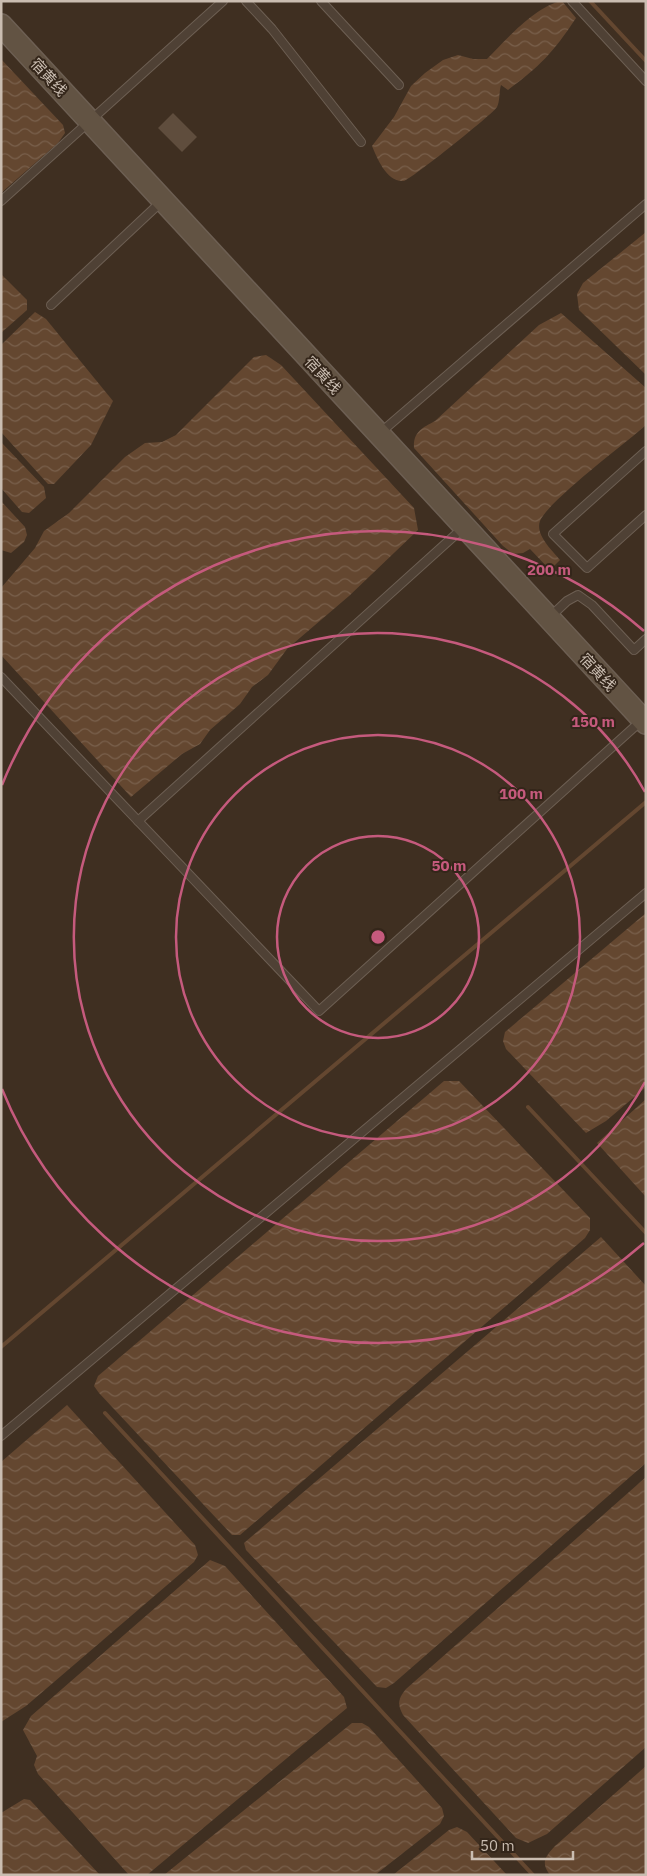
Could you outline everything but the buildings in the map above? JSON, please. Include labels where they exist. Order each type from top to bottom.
[{"type":"main road","name":"宿黄线","points":[[1,25],[644,721]]},
{"type":"lane","points":[[1,201],[91,122],[223,1]]},
{"type":"lane","points":[[246,1],[272,29],[361,142]]},
{"type":"lane","points":[[320,1],[399,85]]},
{"type":"lane","points":[[572,1],[646,81]]},
{"type":"lane","points":[[51,305],[162,200]]},
{"type":"lane","points":[[378,434],[646,204]]},
{"type":"lane","points":[[646,451],[553,534],[587,568],[646,515]]},
{"type":"lane","points":[[138,821],[464,527]]},
{"type":"lane","points":[[548,618],[567,601],[578,595],[592,605],[634,650],[646,638]]},
{"type":"lane","points":[[1,677],[319,1011],[644,721]]},
{"type":"lane","points":[[1,1436],[646,893]]},
{"type":"water","points":[[562,1],[576,18],[553,50],[538,66],[508,90],[501,85],[498,105],[492,112],[410,178],[398,181],[388,174],[372,146],[394,117],[411,86],[443,60],[458,55],[473,59],[487,59],[531,17],[552,4]]},
{"type":"water","points":[[1,59],[63,125],[65,133],[58,143],[1,193]]},
{"type":"water","points":[[646,232],[646,375],[579,310],[577,294],[583,283]]},
{"type":"water","points":[[1,274],[27,300],[27,310],[1,333]]},
{"type":"water","points":[[35,312],[46,319],[113,401],[91,445],[54,484],[48,484],[1,432],[1,345]]},
{"type":"water","points":[[561,313],[646,388],[646,425],[557,500],[540,521],[539,526],[542,537],[560,560],[550,570],[530,549],[523,553],[513,554],[503,546],[414,448],[414,443],[419,431],[435,421],[539,325]]},
{"type":"water","points":[[266,355],[281,365],[414,508],[418,530],[349,596],[287,649],[268,675],[252,687],[240,704],[210,730],[200,744],[182,754],[131,797],[1,655],[1,588],[35,548],[44,531],[69,513],[125,457],[145,443],[162,442],[176,435],[254,357]]},
{"type":"water","points":[[1,442],[44,487],[46,498],[29,513],[22,512],[1,488]]},
{"type":"water","points":[[1,501],[25,527],[27,535],[24,542],[11,553],[1,550]]},
{"type":"water","points":[[646,913],[646,1087],[606,1121],[586,1133],[506,1049],[503,1041],[505,1032]]},
{"type":"water","points":[[444,1081],[459,1081],[590,1218],[590,1230],[585,1238],[240,1535],[232,1535],[99,1393],[94,1386],[98,1376]]},
{"type":"water","points":[[646,1099],[646,1197],[597,1143]]},
{"type":"water","points":[[601,1237],[646,1286],[646,1463],[394,1683],[386,1688],[377,1687],[246,1550],[244,1543]]},
{"type":"water","points":[[67,1405],[195,1545],[198,1555],[194,1562],[26,1706],[1,1722],[1,1462]]},
{"type":"water","points":[[646,1477],[646,1747],[547,1834],[528,1843],[516,1838],[403,1715],[399,1705],[400,1699],[406,1689]]},
{"type":"water","points":[[210,1560],[225,1566],[344,1697],[347,1708],[147,1875],[129,1875],[38,1774],[34,1765],[37,1756],[23,1730],[31,1716]]},
{"type":"water","points":[[352,1723],[362,1723],[369,1727],[442,1808],[444,1816],[440,1824],[375,1875],[164,1875]]},
{"type":"water","points":[[646,1766],[646,1875],[550,1875],[545,1866],[545,1859],[555,1846]]},
{"type":"water","points":[[24,1799],[30,1800],[100,1875],[1,1875],[1,1813]]},
{"type":"water","points":[[457,1827],[467,1832],[507,1875],[393,1875],[449,1830]]},
{"type":"waterway","points":[[590,1],[646,61]]},
{"type":"waterway","points":[[1,1347],[646,802]]},
{"type":"waterway","points":[[528,1107],[646,1233]]},
{"type":"waterway","points":[[105,1413],[533,1875]]}]
